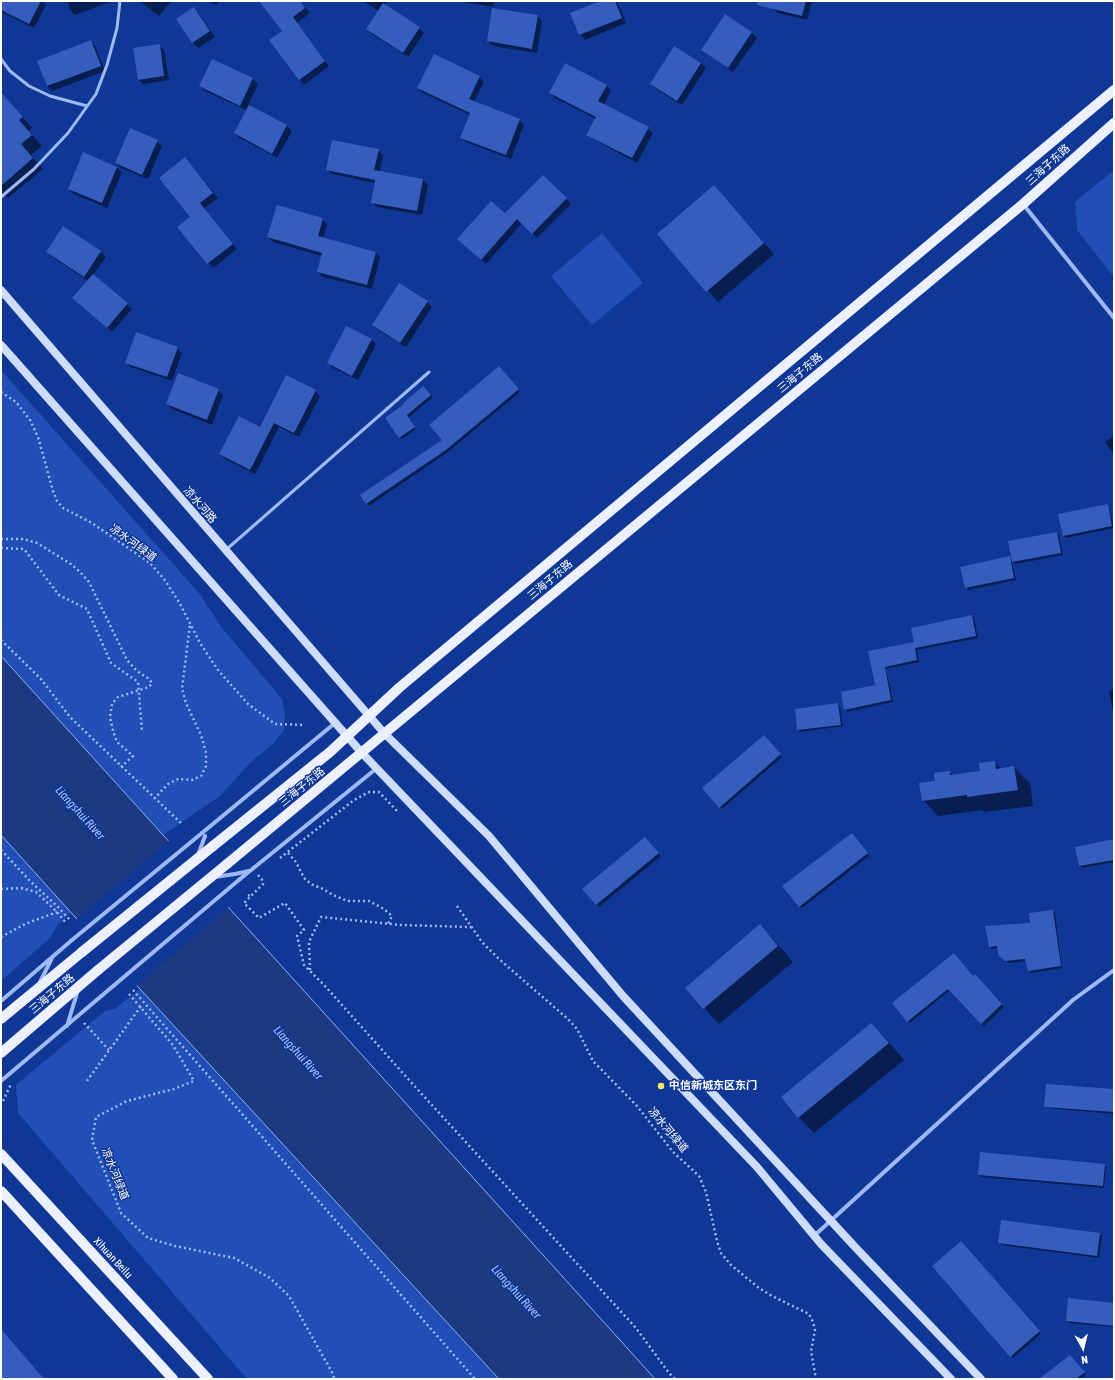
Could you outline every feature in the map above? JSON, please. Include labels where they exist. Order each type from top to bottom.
[{"type":"main road","name":"三海子东路","points":[[1,1019],[330,752],[400,687],[1114,90]]},
{"type":"main road","name":"三海子东路","points":[[1,1053],[98,970],[362,753],[384,733],[1023,204],[1114,123]]},
{"type":"main road","name":"Xihuan Beilu","points":[[1,1154],[208,1379]]},
{"type":"main road","points":[[1,1191],[173,1379]]},
{"type":"street","points":[[1023,204],[1114,318]]},
{"type":"street","name":"凉水河路","points":[[1,290],[384,733],[489,836],[623,996],[832,1220],[856,1248],[981,1379]]},
{"type":"street","points":[[1,345],[362,753],[756,1167],[822,1244],[951,1379]]},
{"type":"street","points":[[1,1001],[209,826],[336,723]]},
{"type":"street","points":[[1,1081],[249,871],[377,768]]},
{"type":"street","points":[[195,861],[209,826]]},
{"type":"street","points":[[209,879],[249,871]]},
{"type":"street","points":[[35,991],[53,956]]},
{"type":"street","points":[[815,1235],[1073,1000],[1114,970]]},
{"type":"street","points":[[67,1026],[80,986]]},
{"type":"lane","points":[[1,197],[34,169],[68,133],[96,94],[107,65],[118,28],[120,1]]},
{"type":"lane","points":[[1,58],[10,71],[29,86],[50,96],[87,106]]},
{"type":"lane","points":[[225,550],[429,372]]},
{"type":"path","name":"凉水河绿道","points":[[1,392],[16,402],[30,420],[38,437],[58,501],[64,508],[92,523],[150,563],[172,590],[200,643],[218,670],[248,704],[275,724],[304,725]]},
{"type":"path","points":[[1,539],[23,539],[38,543],[71,564],[81,573],[92,588],[127,660],[137,671],[149,679],[152,683],[149,687],[118,697],[112,704],[110,717],[117,742],[133,756],[121,767]]},
{"type":"path","points":[[1,548],[24,549],[59,595],[87,609],[111,663],[138,682],[142,732]]},
{"type":"path","points":[[154,799],[168,784],[178,779],[192,780],[201,776],[206,766],[206,753],[201,735],[186,703],[182,689],[190,623]]},
{"type":"path","points":[[1,640],[41,679],[70,717],[154,799],[183,825]]},
{"type":"path","points":[[276,862],[354,800],[368,792],[379,792],[398,812]]},
{"type":"path","points":[[1,850],[70,920]]},
{"type":"path","points":[[288,853],[296,862],[304,878],[311,884],[323,888],[333,895],[347,900],[369,901],[374,903],[392,916],[388,924]]},
{"type":"path","points":[[253,878],[264,870]]},
{"type":"path","points":[[258,875],[263,881],[263,884],[252,897],[244,903],[259,918],[285,902],[304,930],[297,936],[304,965],[636,1328],[675,1379]]},
{"type":"path","points":[[1,889],[21,888],[36,892],[66,923]]},
{"type":"path","points":[[248,895],[252,897]]},
{"type":"path","name":"凉水河绿道","points":[[457,906],[482,942],[499,959],[568,1018],[577,1029],[592,1061],[637,1106],[673,1152],[700,1176],[706,1192],[721,1253],[731,1265],[759,1288],[809,1314],[815,1330],[811,1351],[816,1379]]},
{"type":"path","points":[[1,937],[25,924],[57,912]]},
{"type":"path","points":[[310,970],[309,942],[321,917],[388,924],[472,927]]},
{"type":"path","points":[[133,990],[475,1379]]},
{"type":"path","name":"凉水河绿道","points":[[129,994],[141,1006],[173,1045],[194,1081],[174,1089],[127,1101],[96,1116],[92,1140],[122,1213],[148,1238],[176,1246],[234,1258],[270,1278],[290,1296],[333,1374],[334,1379]]},
{"type":"path","points":[[87,1080],[141,1006]]},
{"type":"path","points":[[84,1024],[109,1050]]},
{"type":"shaded area","points":[[1114,170],[1114,277],[1077,230],[1075,202]]},
{"type":"shaded area","points":[[602,233],[643,283],[592,325],[551,276]]},
{"type":"shaded area","points":[[1,370],[199,593],[222,628],[282,699],[285,714],[284,730],[275,742],[252,761],[220,796],[163,835],[1,656]]},
{"type":"shaded area","points":[[1,835],[71,912],[57,926],[50,938],[1,981]]},
{"type":"shaded area","points":[[140,989],[499,1379],[247,1379],[18,1113],[16,1085],[105,1011],[114,1009]]},
{"type":"water","name":"Liangshui River","points":[[1,656],[655,1379],[499,1379],[140,989],[1,835]]},
{"type":"pier","points":[[170,840],[230,906],[135,987],[76,920]]},
{"type":"building","points":[[1,1],[41,1],[29,24],[1,10]]},
{"type":"building","points":[[259,1],[300,1],[305,8],[293,17],[325,61],[299,80],[269,40],[282,31]]},
{"type":"building","points":[[600,1],[615,1],[622,18],[579,35],[570,13]]},
{"type":"building","points":[[757,1],[806,1],[802,16],[757,5]]},
{"type":"building","points":[[383,3],[420,27],[403,53],[366,29]]},
{"type":"building","points":[[194,7],[210,31],[192,43],[176,19]]},
{"type":"building","points":[[492,8],[538,15],[532,49],[487,41]]},
{"type":"building","points":[[725,14],[752,32],[728,68],[701,50]]},
{"type":"building","points":[[91,40],[101,66],[47,86],[37,61]]},
{"type":"building","points":[[160,44],[164,76],[138,80],[133,48]]},
{"type":"building","points":[[674,46],[701,63],[677,101],[650,84]]},
{"type":"building","points":[[434,54],[480,76],[469,99],[520,119],[506,155],[460,138],[470,113],[417,88]]},
{"type":"building","points":[[212,59],[253,78],[240,106],[199,86]]},
{"type":"building","points":[[565,63],[607,85],[598,101],[649,127],[632,158],[586,135],[596,117],[549,93]]},
{"type":"building","points":[[1,92],[23,117],[19,120],[32,135],[21,144],[33,158],[1,186]]},
{"type":"building","points":[[249,105],[287,125],[272,154],[234,133]]},
{"type":"building","points":[[130,128],[158,140],[142,175],[115,163]]},
{"type":"building","points":[[332,140],[379,149],[374,170],[423,179],[417,211],[371,203],[375,180],[326,170]]},
{"type":"building","points":[[83,152],[117,167],[102,203],[68,189]]},
{"type":"building","points":[[185,157],[213,193],[200,203],[233,244],[207,264],[177,227],[190,217],[159,178]]},
{"type":"building","points":[[543,175],[567,198],[532,234],[517,219],[481,260],[457,239],[491,201],[505,213]]},
{"type":"building","points":[[714,185],[764,243],[706,292],[657,234]]},
{"type":"building","points":[[277,205],[323,218],[318,236],[376,252],[367,285],[317,272],[322,253],[267,237]]},
{"type":"building","points":[[63,226],[101,251],[84,277],[46,252]]},
{"type":"building","points":[[93,274],[128,303],[107,328],[72,298]]},
{"type":"building","points":[[399,283],[428,301],[400,343],[372,325]]},
{"type":"building","points":[[346,326],[372,339],[352,376],[327,363]]},
{"type":"building","points":[[136,332],[178,347],[167,377],[125,363]]},
{"type":"building","points":[[499,366],[519,389],[446,450],[366,504],[360,495],[442,440],[429,425]]},
{"type":"building","points":[[178,373],[219,389],[207,420],[166,404]]},
{"type":"building","points":[[286,375],[316,390],[294,433],[274,423],[250,470],[219,454],[239,416],[260,427]]},
{"type":"building","points":[[423,386],[431,395],[407,415],[415,427],[399,438],[385,418],[404,404],[403,403]]},
{"type":"building","points":[[1108,504],[1112,526],[1063,536],[1058,514]]},
{"type":"building","points":[[1057,532],[1061,553],[1012,562],[1008,541]]},
{"type":"building","points":[[1010,556],[1014,578],[965,588],[960,567]]},
{"type":"building","points":[[972,615],[976,636],[915,648],[917,660],[885,667],[891,700],[844,710],[841,692],[875,685],[868,651],[914,642],[911,628]]},
{"type":"building","points":[[838,703],[841,725],[797,730],[795,709]]},
{"type":"building","points":[[764,735],[781,754],[719,808],[702,788]]},
{"type":"building","points":[[995,761],[996,769],[1014,766],[1018,790],[922,801],[919,783],[935,781],[934,773],[950,771],[950,775],[980,771],[979,763]]},
{"type":"building","points":[[852,833],[868,853],[799,907],[782,886]]},
{"type":"building","points":[[645,837],[659,853],[596,905],[582,889]]},
{"type":"building","points":[[1114,839],[1114,860],[1079,866],[1075,847]]},
{"type":"building","points":[[1053,910],[1061,966],[1028,971],[1025,959],[1005,961],[999,956],[997,946],[989,947],[985,926],[1030,923],[1029,913]]},
{"type":"building","points":[[760,924],[778,946],[703,1009],[685,988]]},
{"type":"building","points":[[954,953],[973,976],[975,974],[1002,1004],[981,1024],[948,989],[907,1022],[892,1003]]},
{"type":"building","points":[[871,1023],[889,1043],[798,1118],[781,1097]]},
{"type":"building","points":[[1046,1084],[1114,1089],[1114,1112],[1044,1107]]},
{"type":"building","points":[[980,1152],[1105,1164],[1103,1186],[978,1175]]},
{"type":"building","points":[[1001,1220],[1100,1233],[1097,1256],[998,1243]]},
{"type":"building","points":[[961,1241],[1040,1331],[1010,1357],[932,1266]]},
{"type":"building","points":[[1068,1298],[1114,1303],[1114,1326],[1066,1321]]},
{"type":"building","points":[[1,1329],[44,1379],[1,1379]]},
{"type":"building","points":[[1070,1355],[1085,1372],[1076,1379],[1039,1379]]},
{"type":"place","name":"中信新城东区东门","points":[[661,1086]]}]
